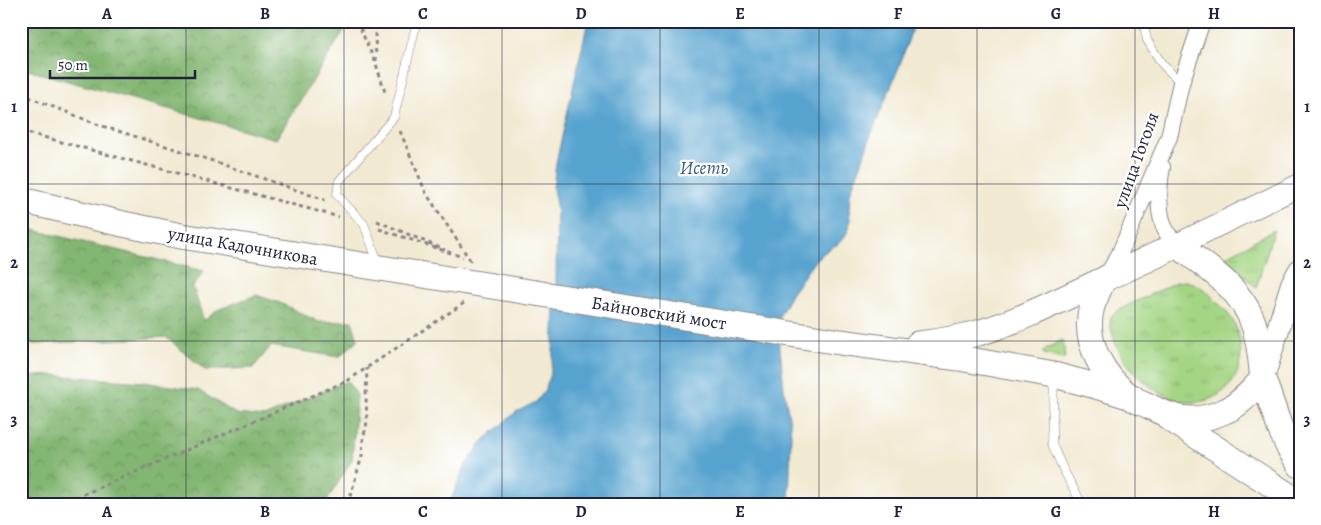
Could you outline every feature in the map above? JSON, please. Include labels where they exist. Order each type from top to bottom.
[{"type":"main road","points":[[845,343],[914,344],[978,333],[1007,323],[1106,279],[1300,186]]},
{"type":"main road","name":"улица Кадочникова","points":[[21,200],[181,236],[467,282]]},
{"type":"main road","points":[[1177,245],[1209,268],[1239,297],[1249,313],[1258,342],[1262,379],[1280,428],[1289,448],[1300,465]]},
{"type":"main road","points":[[1158,411],[1192,419],[1211,416],[1227,410],[1262,379],[1292,284],[1300,270]]},
{"type":"main road","points":[[1106,279],[1094,300],[1089,317],[1092,345],[1098,360],[1116,384],[1132,397],[1158,411],[1300,503]]},
{"type":"main road","name":"Байновский мост","points":[[467,282],[845,343]]},
{"type":"main road","points":[[845,343],[959,358],[1054,375],[1132,397]]},
{"type":"street","name":"улица Гоголя","points":[[1106,279],[1119,255],[1169,137],[1181,83],[1202,21]]},
{"type":"street","points":[[1169,137],[1160,175],[1160,214],[1167,231],[1177,245]]},
{"type":"lane","points":[[380,269],[364,224],[337,195],[339,181],[394,117],[417,21]]},
{"type":"lane","points":[[1143,21],[1147,40],[1162,64],[1181,83]]},
{"type":"lane","points":[[1054,375],[1052,444],[1082,504]]},
{"type":"path","points":[[357,21],[376,64],[394,117],[426,193],[467,282]]},
{"type":"path","points":[[376,64],[375,34],[378,21]]},
{"type":"path","points":[[21,94],[99,125],[210,160],[348,208],[467,282]]},
{"type":"path","points":[[21,131],[364,224],[467,282]]},
{"type":"path","points":[[61,504],[347,381],[367,368],[467,282]]},
{"type":"path","points":[[348,504],[362,456],[367,422],[367,368]]},
{"type":"green space","points":[[21,21],[350,21],[276,139],[21,68]]},
{"type":"green space","points":[[21,227],[204,271],[193,287],[204,321],[217,310],[256,295],[280,303],[319,322],[352,321],[358,340],[339,357],[271,346],[253,368],[205,370],[166,337],[21,345]]},
{"type":"green space","points":[[1274,230],[1256,288],[1225,257]]},
{"type":"green space","points":[[1185,281],[1202,288],[1227,312],[1235,325],[1241,347],[1239,368],[1229,386],[1220,394],[1210,399],[1195,402],[1180,401],[1165,395],[1151,387],[1138,376],[1119,350],[1110,325],[1110,320],[1114,313],[1119,310],[1176,282]]},
{"type":"green space","points":[[1062,340],[1064,360],[1044,354],[1044,350]]},
{"type":"green space","points":[[50,375],[143,382],[198,390],[236,414],[264,417],[347,381],[357,395],[352,460],[325,504],[21,504],[21,377]]},
{"type":"water","name":"Исеть","points":[[588,21],[915,21],[850,193],[849,229],[838,244],[816,259],[792,293],[780,315],[778,327],[791,435],[789,504],[449,504],[466,464],[483,441],[516,412],[536,402],[543,393],[550,377],[553,354],[556,282],[557,210],[553,188],[556,163]]}]
